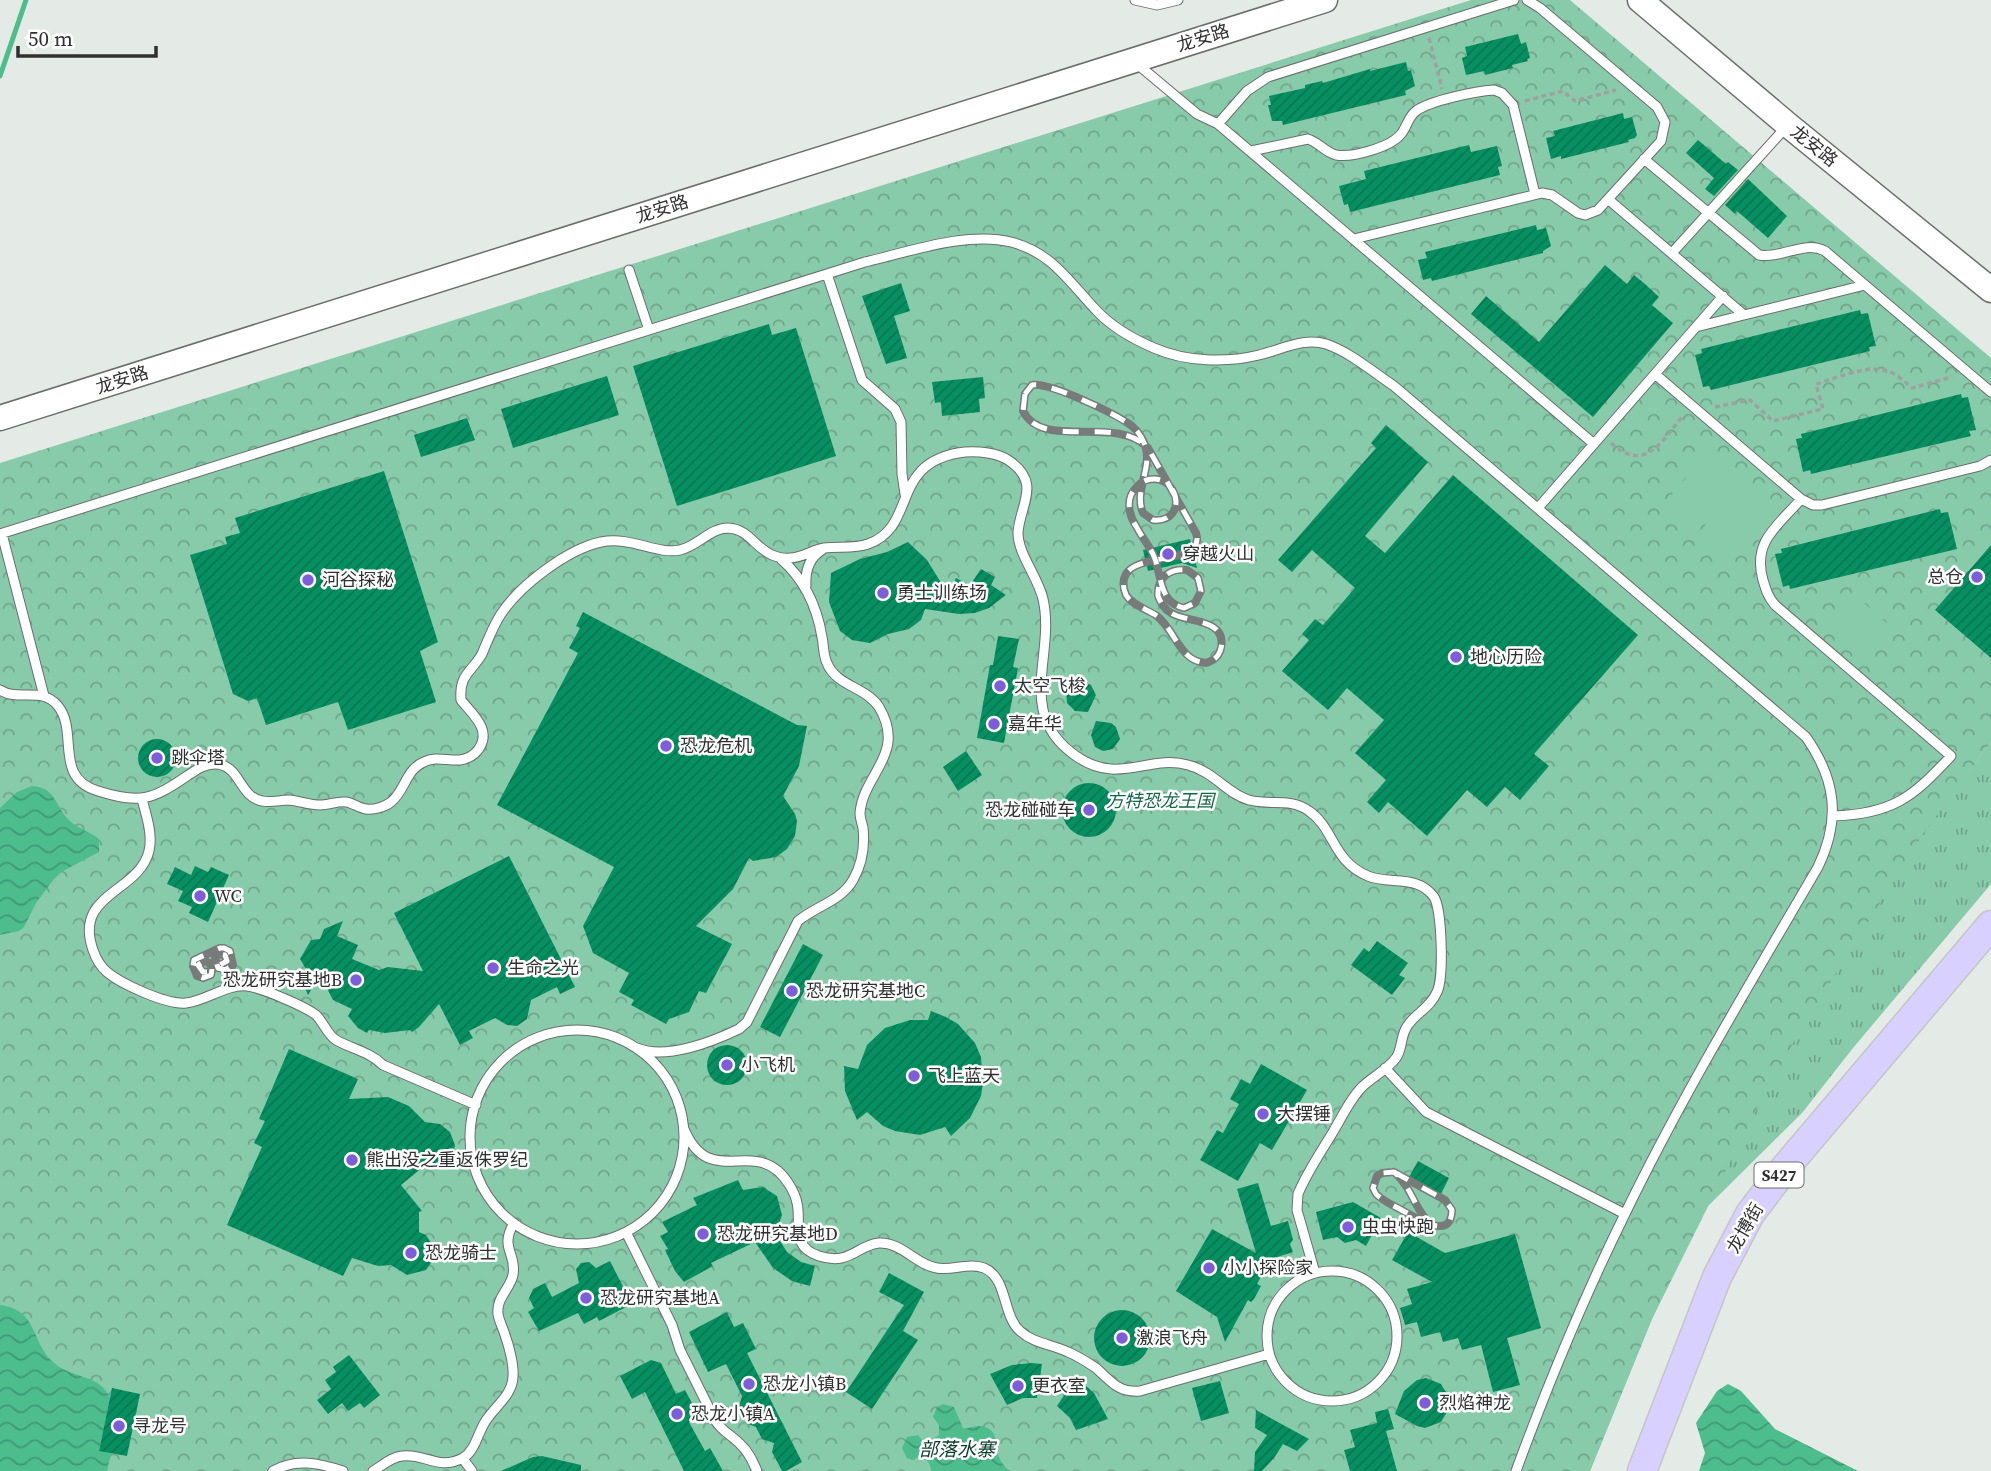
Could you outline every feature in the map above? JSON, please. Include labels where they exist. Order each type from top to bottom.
[{"type":"main road","name":"龙安路","points":[[0,418],[1325,0]]},
{"type":"main road","name":"龙安路","points":[[1640,0],[1991,290]]},
{"type":"main road","name":"龙博街","points":[[1642,1471],[1717,1277],[1750,1214],[1785,1168],[1991,925]]},
{"type":"lane","points":[[1135,0],[1157,5],[1178,0]]},
{"type":"lane","points":[[1218,124],[1247,91],[1268,77],[1514,0]]},
{"type":"lane","points":[[1354,239],[1535,194],[1548,193],[1571,210],[1585,215],[1598,211],[1661,141],[1665,122],[1657,107],[1527,0]]},
{"type":"lane","points":[[1133,60],[1197,114],[1218,124],[1251,151],[1594,444]]},
{"type":"lane","points":[[1251,151],[1308,139],[1316,141],[1330,153],[1339,155],[1384,146],[1400,136],[1417,110],[1494,90],[1502,93],[1513,105],[1535,194]]},
{"type":"lane","points":[[1672,253],[1788,125]]},
{"type":"lane","points":[[1644,159],[1759,255],[1770,257],[1816,246],[1825,251],[1991,392]]},
{"type":"lane","points":[[1609,200],[1744,315]]},
{"type":"lane","points":[[44,696],[1,534],[865,262],[975,239],[1012,243],[1042,256],[1069,277],[1110,323],[1156,349],[1196,359],[1237,359],[1293,344],[1325,344],[1394,386],[1538,508],[1806,737],[1827,772],[1833,816],[1828,846],[1716,1042],[1625,1214],[1583,1302],[1516,1471]]},
{"type":"lane","points":[[629,270],[649,330]]},
{"type":"lane","points":[[827,274],[862,380],[895,409],[901,422],[905,497]]},
{"type":"lane","points":[[1696,327],[1865,285]]},
{"type":"lane","points":[[1538,508],[1723,296]]},
{"type":"lane","points":[[1654,374],[1801,499],[1813,505],[1980,466],[1991,460]]},
{"type":"lane","points":[[779,558],[790,559],[827,548],[867,545],[879,538],[896,521],[912,482],[921,471],[946,455],[974,451],[1002,457],[1019,470],[1024,478],[1028,498],[1018,531],[1019,544],[1040,585],[1046,616],[1040,679],[1043,707],[1050,728],[1073,754],[1110,769],[1133,769],[1166,763],[1191,765],[1218,779],[1247,800],[1295,803],[1307,808],[1324,825],[1341,857],[1359,871],[1368,876],[1418,884],[1433,896],[1440,913],[1441,980],[1432,1002],[1408,1024],[1397,1058],[1355,1095],[1298,1194],[1297,1210],[1315,1273]]},
{"type":"lane","points":[[1801,499],[1760,549],[1760,569],[1767,594],[1775,605],[1951,756],[1924,785],[1888,808],[1871,813],[1833,816]]},
{"type":"lane","points":[[0,690],[16,695],[37,694],[57,705],[66,723],[69,764],[83,783],[101,792],[142,799],[164,792],[206,765],[218,764],[233,771],[245,791],[260,801],[286,800],[317,805],[346,802],[366,809],[387,805],[394,800],[405,780],[420,763],[433,759],[468,758],[481,747],[481,725],[461,700],[463,678],[476,663],[510,602],[556,561],[586,547],[615,541],[671,551],[694,545],[718,529],[728,528],[748,534],[762,549],[779,558],[803,582],[819,621],[824,655],[832,674],[866,695],[878,706],[887,730],[885,758],[863,800],[860,814],[864,842],[859,869],[844,892],[798,921],[747,1022],[739,1029],[669,1053],[648,1053],[637,1048],[605,1034],[570,1031],[544,1036],[520,1047],[506,1058],[484,1086],[476,1105],[470,1136],[476,1171],[492,1202],[514,1223],[533,1235],[568,1243],[603,1241],[626,1232],[649,1216],[671,1188],[683,1156],[684,1129],[679,1103],[672,1087],[657,1066],[637,1048]]},
{"type":"lane","points":[[807,591],[808,567],[818,553],[827,548]]},
{"type":"lane","points":[[142,799],[150,837],[145,861],[131,880],[107,895],[91,920],[92,949],[101,967],[121,981],[178,1004],[198,1001],[237,987],[256,988],[309,1011],[321,1021],[332,1037],[373,1056],[383,1065],[476,1105]]},
{"type":"lane","points":[[1385,1068],[1426,1112],[1625,1214]]},
{"type":"lane","points":[[684,1129],[694,1149],[710,1159],[759,1163],[778,1171],[798,1203],[797,1231],[800,1240],[812,1254],[832,1259],[844,1258],[881,1243],[903,1250],[924,1264],[936,1268],[967,1266],[985,1269],[998,1280],[1008,1312],[1020,1331],[1040,1343],[1078,1356],[1119,1389],[1140,1391],[1269,1354]]},
{"type":"lane","points":[[373,1471],[402,1456],[418,1458],[435,1465],[447,1465],[463,1458],[473,1447],[486,1419],[503,1401],[513,1377],[506,1336],[498,1314],[498,1303],[513,1274],[507,1239],[514,1223]]},
{"type":"lane","points":[[626,1232],[715,1420],[722,1431],[748,1452],[757,1471]]},
{"type":"lane","points":[[1334,1270],[1348,1272],[1373,1284],[1390,1304],[1398,1331],[1398,1345],[1388,1370],[1369,1390],[1344,1400],[1317,1399],[1304,1395],[1283,1378],[1269,1354],[1267,1327],[1277,1301],[1295,1282],[1315,1273],[1334,1270]]},
{"type":"lane","points":[[463,1458],[472,1471]]},
{"type":"lane","points":[[273,1471],[282,1466],[303,1462],[322,1464],[343,1471]]},
{"type":"path","points":[[1427,27],[1446,101]]},
{"type":"path","points":[[1513,105],[1563,91],[1575,101],[1632,86]]},
{"type":"path","points":[[1602,434],[1626,455],[1643,456],[1654,450],[1695,409],[1750,400],[1773,421],[1823,409],[1816,384],[1867,370],[1878,369],[1893,373],[1912,388],[1968,372]]},
{"type":"green space","name":"方特恐龙王国","points":[[1471,0],[1570,0],[1991,358],[1991,742],[1923,834],[1798,1034],[1753,1116],[1652,1319],[1590,1471],[0,1471],[0,463]]},
{"type":"green space","points":[[1711,449],[1742,475],[1692,534],[1660,508]]},
{"type":"green space","points":[[1746,478],[1778,506],[1727,564],[1695,537]]},
{"type":"green space","points":[[1854,594],[1890,626],[1862,658],[1825,626]]},
{"type":"green space","points":[[1991,742],[1991,884],[1802,1113],[1705,1209],[1652,1319],[1590,1471],[1524,1471],[1631,1218]]},
{"type":"water","points":[[32,786],[47,790],[71,822],[99,839],[99,852],[63,871],[54,879],[36,903],[24,927],[19,931],[0,935],[0,808],[17,792]]},
{"type":"water","points":[[0,1305],[12,1308],[27,1319],[45,1352],[59,1367],[92,1380],[105,1390],[110,1398],[99,1450],[111,1453],[107,1471],[0,1471]]},
{"type":"water","points":[[1728,1384],[1741,1391],[1775,1429],[1858,1471],[1699,1471],[1705,1453],[1696,1423],[1717,1391]]},
{"type":"water","name":"部落水寨","points":[[943,1404],[954,1407],[963,1428],[982,1426],[993,1432],[999,1457],[1009,1471],[931,1471],[924,1459],[907,1458],[902,1448],[907,1437],[918,1435],[923,1441],[929,1442],[939,1435],[939,1425],[933,1417],[937,1407]]},
{"type":"building","points":[[1518,34],[1521,44],[1526,42],[1530,58],[1528,61],[1485,75],[1484,71],[1466,75],[1462,58],[1467,56],[1465,47]]},
{"type":"building","points":[[1406,62],[1415,86],[1405,91],[1406,95],[1283,125],[1282,121],[1272,121],[1269,96]]},
{"type":"building","points":[[1623,113],[1624,119],[1632,117],[1637,135],[1628,140],[1629,142],[1561,159],[1561,156],[1551,159],[1546,138],[1555,136],[1553,131]]},
{"type":"building","points":[[1698,140],[1726,164],[1728,162],[1738,170],[1714,196],[1705,189],[1714,178],[1686,153]]},
{"type":"building","points":[[1469,145],[1471,152],[1497,146],[1502,166],[1498,167],[1500,175],[1350,212],[1348,204],[1344,205],[1339,186],[1366,179],[1364,171]]},
{"type":"building","points":[[1748,179],[1787,216],[1768,238],[1737,211],[1735,214],[1725,205]]},
{"type":"building","points":[[1536,225],[1537,230],[1546,228],[1551,246],[1543,253],[1432,281],[1431,278],[1423,280],[1418,260],[1427,258],[1425,252]]},
{"type":"building","points":[[1605,265],[1627,284],[1634,275],[1645,284],[1659,297],[1652,305],[1673,323],[1593,417],[1471,314],[1486,296],[1539,342]]},
{"type":"building","points":[[901,283],[910,311],[894,316],[907,358],[886,364],[862,296]]},
{"type":"building","points":[[1860,310],[1861,314],[1868,313],[1876,346],[1869,347],[1870,351],[1711,390],[1709,386],[1703,387],[1695,355],[1702,353],[1701,349]]},
{"type":"building","points":[[769,324],[772,335],[796,328],[836,456],[677,506],[633,366]]},
{"type":"building","points":[[607,376],[619,415],[513,448],[501,409]]},
{"type":"building","points":[[983,377],[985,398],[979,399],[980,412],[942,416],[941,402],[935,403],[932,382]]},
{"type":"building","points":[[1961,394],[1962,398],[1968,397],[1976,430],[1969,431],[1971,436],[1811,474],[1810,470],[1803,472],[1796,439],[1802,438],[1801,434]]},
{"type":"building","points":[[467,418],[475,440],[421,457],[414,435]]},
{"type":"building","name":"地心历险","points":[[1386,425],[1428,462],[1365,536],[1385,553],[1453,475],[1638,635],[1534,754],[1549,766],[1520,800],[1505,787],[1487,807],[1467,790],[1427,836],[1388,802],[1379,813],[1367,802],[1386,780],[1355,753],[1384,720],[1347,688],[1328,710],[1282,671],[1309,640],[1302,634],[1315,619],[1323,625],[1355,588],[1312,550],[1292,572],[1278,560],[1376,448],[1371,443]]},
{"type":"building","name":"河谷探秘","points":[[384,471],[438,642],[420,651],[436,702],[348,730],[338,702],[266,725],[257,698],[248,701],[233,694],[190,555],[227,544],[225,537],[240,533],[235,518]]},
{"type":"building","points":[[1940,509],[1941,513],[1948,512],[1957,549],[1790,589],[1789,585],[1783,587],[1775,554],[1782,553],[1781,549]]},
{"type":"building","name":"穿越火山","points":[[1190,539],[1197,568],[1182,563],[1148,571],[1143,550]]},
{"type":"building","name":"勇士训练场","points":[[908,542],[927,560],[948,594],[956,578],[970,585],[981,569],[995,577],[991,585],[1006,595],[989,608],[975,613],[959,614],[925,609],[921,620],[909,629],[888,634],[870,643],[852,640],[840,631],[829,602],[831,573],[860,559],[887,552]]},
{"type":"building","name":"总仓","points":[[1991,545],[1991,658],[1935,610]]},
{"type":"building","name":"恐龙危机","points":[[583,612],[797,725],[807,726],[799,766],[783,796],[795,814],[795,836],[787,849],[776,857],[753,861],[749,858],[733,889],[696,926],[732,944],[706,993],[699,991],[689,1012],[669,1019],[666,1024],[631,1005],[634,1000],[619,992],[629,973],[593,953],[583,926],[614,867],[497,805],[578,653],[569,648],[580,628],[576,626]]},
{"type":"building","name":"太空飞梭","points":[[998,636],[1019,639],[1013,667],[1018,668],[1004,743],[977,738]]},
{"type":"building","points":[[1080,681],[1091,685],[1096,695],[1088,712],[1075,711],[1067,703],[1066,691]]},
{"type":"building","points":[[1096,721],[1111,723],[1116,727],[1120,739],[1113,749],[1103,751],[1095,747],[1091,735]]},
{"type":"building","name":"跳伞塔","points":[[157,739],[170,745],[176,758],[170,771],[157,777],[144,771],[138,758],[144,745]]},
{"type":"building","points":[[966,751],[982,775],[958,791],[943,767]]},
{"type":"building","name":"恐龙碰碰车","points":[[1089,783],[1108,791],[1116,810],[1108,829],[1089,837],[1070,829],[1062,810],[1070,791]]},
{"type":"building","name":"生命之光","points":[[509,856],[575,987],[560,994],[557,987],[531,1000],[527,1019],[517,1026],[507,1025],[495,1018],[469,1031],[473,1038],[460,1045],[439,1004],[412,1032],[385,1033],[369,1030],[367,1033],[358,1028],[348,1016],[352,1009],[333,1000],[320,975],[308,995],[301,978],[306,969],[300,959],[311,940],[320,939],[324,929],[343,921],[337,936],[358,945],[352,959],[379,970],[388,967],[423,971],[394,913]]},
{"type":"building","name":"WC","points":[[195,866],[208,872],[211,867],[229,875],[208,922],[189,913],[192,907],[178,901],[183,891],[167,884],[175,867],[191,875]]},
{"type":"building","points":[[1377,941],[1408,963],[1399,975],[1405,978],[1392,995],[1351,965],[1364,948],[1369,952]]},
{"type":"building","name":"恐龙研究基地C","points":[[803,944],[823,955],[780,1037],[760,1027]]},
{"type":"building","name":"飞上蓝天","points":[[931,1011],[958,1024],[975,1043],[981,1057],[981,1096],[970,1118],[951,1136],[945,1127],[920,1135],[895,1131],[883,1126],[867,1112],[857,1120],[845,1091],[844,1066],[858,1069],[867,1045],[885,1028],[910,1020],[928,1020]]},
{"type":"building","name":"小飞机","points":[[727,1045],[735,1046],[741,1051],[746,1057],[746,1073],[741,1079],[735,1084],[727,1085],[719,1084],[713,1079],[708,1073],[707,1065],[708,1057],[713,1051],[719,1046]]},
{"type":"building","name":"熊出没之重返侏罗纪","points":[[289,1049],[358,1079],[349,1099],[388,1097],[409,1106],[425,1122],[440,1124],[450,1132],[455,1145],[446,1163],[432,1168],[423,1167],[401,1185],[422,1211],[419,1212],[419,1232],[426,1235],[433,1246],[433,1260],[426,1270],[407,1275],[391,1265],[378,1266],[352,1258],[343,1276],[227,1225],[262,1147],[254,1143],[265,1121],[259,1119]]},
{"type":"building","name":"大摆锤","points":[[1261,1064],[1307,1090],[1272,1150],[1260,1143],[1238,1181],[1200,1160],[1217,1130],[1223,1133],[1239,1104],[1230,1099],[1241,1079],[1250,1084]]},
{"type":"building","points":[[1418,1161],[1449,1178],[1441,1194],[1409,1177]]},
{"type":"building","name":"恐龙研究基地D","points":[[738,1180],[743,1190],[763,1187],[777,1196],[782,1215],[773,1230],[787,1252],[801,1262],[815,1266],[810,1286],[792,1281],[773,1268],[755,1242],[711,1263],[713,1266],[684,1282],[675,1271],[665,1250],[668,1249],[660,1236],[668,1232],[662,1222],[697,1205],[693,1198]]},
{"type":"building","points":[[1258,1183],[1271,1226],[1288,1221],[1293,1252],[1271,1259],[1257,1284],[1261,1286],[1254,1299],[1251,1302],[1248,1300],[1225,1342],[1217,1317],[1176,1291],[1212,1229],[1256,1253],[1237,1189]]},
{"type":"building","name":"虫虫快跑","points":[[1353,1202],[1381,1218],[1366,1246],[1356,1240],[1345,1243],[1337,1237],[1323,1240],[1316,1212]]},
{"type":"building","points":[[1408,1232],[1445,1253],[1515,1234],[1541,1328],[1507,1338],[1520,1385],[1493,1392],[1481,1345],[1462,1350],[1458,1338],[1443,1342],[1440,1332],[1421,1337],[1417,1322],[1405,1325],[1400,1308],[1412,1304],[1407,1289],[1432,1282],[1392,1260]]},
{"type":"building","name":"恐龙研究基地A","points":[[610,1261],[632,1304],[599,1321],[597,1317],[584,1324],[578,1313],[539,1331],[528,1312],[534,1308],[529,1298],[533,1289],[545,1283],[552,1297],[579,1283],[576,1269],[581,1263],[589,1262],[596,1268]]},
{"type":"building","points":[[889,1273],[924,1292],[903,1331],[918,1340],[872,1409],[846,1392],[904,1305],[879,1292]]},
{"type":"building","name":"激浪飞舟","points":[[1116,1310],[1128,1310],[1142,1318],[1150,1332],[1148,1349],[1142,1358],[1128,1366],[1116,1366],[1099,1354],[1094,1344],[1094,1332],[1106,1315]]},
{"type":"building","name":"恐龙小镇B","points":[[727,1312],[734,1327],[743,1323],[756,1349],[747,1353],[802,1462],[786,1471],[782,1471],[772,1452],[774,1443],[762,1439],[756,1427],[748,1424],[739,1407],[742,1396],[726,1364],[708,1372],[689,1332]]},
{"type":"building","points":[[349,1355],[380,1395],[364,1408],[360,1403],[348,1411],[342,1403],[328,1414],[317,1400],[331,1389],[325,1380],[336,1372],[333,1367]]},
{"type":"building","name":"恐龙小镇A","points":[[651,1360],[661,1363],[676,1394],[685,1390],[699,1416],[689,1422],[705,1451],[710,1448],[723,1471],[684,1471],[645,1392],[632,1399],[620,1376]]},
{"type":"building","name":"更衣室","points":[[1042,1364],[1037,1398],[1023,1398],[1007,1405],[990,1374],[1012,1365]]},
{"type":"building","name":"更衣室","points":[[1076,1377],[1094,1393],[1108,1419],[1076,1430],[1070,1418],[1057,1406]]},
{"type":"building","name":"烈焰神龙","points":[[1426,1378],[1441,1384],[1450,1399],[1450,1407],[1441,1422],[1425,1428],[1395,1414],[1404,1391],[1417,1380]]},
{"type":"building","points":[[1220,1381],[1229,1413],[1201,1421],[1192,1388]]},
{"type":"building","name":"寻龙号","points":[[112,1388],[140,1394],[127,1456],[99,1451]]},
{"type":"building","points":[[1388,1409],[1394,1429],[1386,1431],[1397,1471],[1350,1471],[1344,1450],[1355,1447],[1350,1430],[1377,1423],[1375,1412]]},
{"type":"building","points":[[1256,1410],[1309,1439],[1297,1451],[1283,1444],[1262,1471],[1254,1471],[1255,1452],[1267,1435],[1255,1428]]},
{"type":"building","points":[[542,1456],[581,1465],[581,1471],[501,1471],[533,1457]]},
{"type":"waterway","points":[[0,76],[26,0]]},
{"type":"railway","points":[[1025,394],[1023,411],[1033,423],[1046,429],[1118,434],[1134,438],[1148,448],[1196,533],[1196,543],[1191,550],[1182,554],[1170,557],[1156,560],[1144,563],[1133,567],[1125,577],[1125,592],[1132,602],[1157,616],[1190,657],[1206,663],[1213,660],[1221,648],[1218,631],[1212,626],[1171,613],[1166,610],[1158,596],[1158,589],[1160,584],[1162,579],[1170,572],[1187,570],[1198,578],[1201,591],[1195,603],[1184,608],[1169,600],[1162,586],[1160,578],[1156,562],[1153,554],[1131,515],[1131,495],[1142,482],[1144,481],[1147,480],[1158,479],[1166,483],[1176,498],[1176,506],[1172,514],[1165,519],[1153,520],[1143,513],[1140,497],[1141,489],[1143,481],[1145,473],[1147,457],[1146,449],[1145,446],[1143,439],[1132,426],[1112,414],[1053,388],[1032,385],[1025,394]]},
{"type":"railway","points":[[207,972],[203,972],[198,965],[204,961],[211,966],[212,968],[212,970],[211,975],[203,978],[197,976],[194,960],[220,948],[230,951],[233,965],[225,970],[218,968],[215,958],[219,954],[225,955],[227,961],[207,972]]},
{"type":"railway","points":[[1394,1172],[1445,1200],[1452,1210],[1446,1224],[1440,1226],[1433,1225],[1426,1223],[1376,1194],[1373,1188],[1377,1176],[1394,1172],[1405,1185],[1421,1213],[1426,1220],[1432,1226]]},
{"type":"place","name":"穿越火山","points":[[1168,554]]},
{"type":"place","name":"总仓","points":[[1977,577]]},
{"type":"place","name":"河谷探秘","points":[[308,580]]},
{"type":"place","name":"勇士训练场","points":[[883,593]]},
{"type":"place","name":"地心历险","points":[[1456,657]]},
{"type":"place","name":"太空飞梭","points":[[1000,686]]},
{"type":"place","name":"嘉年华","points":[[994,724]]},
{"type":"place","name":"恐龙危机","points":[[666,746]]},
{"type":"place","name":"跳伞塔","points":[[157,758]]},
{"type":"place","name":"恐龙碰碰车","points":[[1089,810]]},
{"type":"place","name":"WC","points":[[200,896]]},
{"type":"place","name":"生命之光","points":[[493,968]]},
{"type":"place","name":"恐龙研究基地B","points":[[356,980]]},
{"type":"place","name":"恐龙研究基地C","points":[[792,991]]},
{"type":"place","name":"小飞机","points":[[727,1065]]},
{"type":"place","name":"飞上蓝天","points":[[914,1076]]},
{"type":"place","name":"大摆锤","points":[[1263,1114]]},
{"type":"place","name":"熊出没之重返侏罗纪","points":[[352,1160]]},
{"type":"place","name":"虫虫快跑","points":[[1348,1227]]},
{"type":"place","name":"恐龙研究基地D","points":[[703,1234]]},
{"type":"place","name":"恐龙骑士","points":[[411,1253]]},
{"type":"place","name":"小小探险家","points":[[1209,1268]]},
{"type":"place","name":"恐龙研究基地A","points":[[586,1298]]},
{"type":"place","name":"激浪飞舟","points":[[1122,1338]]},
{"type":"place","name":"恐龙小镇B","points":[[749,1384]]},
{"type":"place","name":"更衣室","points":[[1018,1386]]},
{"type":"place","name":"烈焰神龙","points":[[1425,1403]]},
{"type":"place","name":"恐龙小镇A","points":[[677,1414]]},
{"type":"place","name":"寻龙号","points":[[119,1426]]}]
